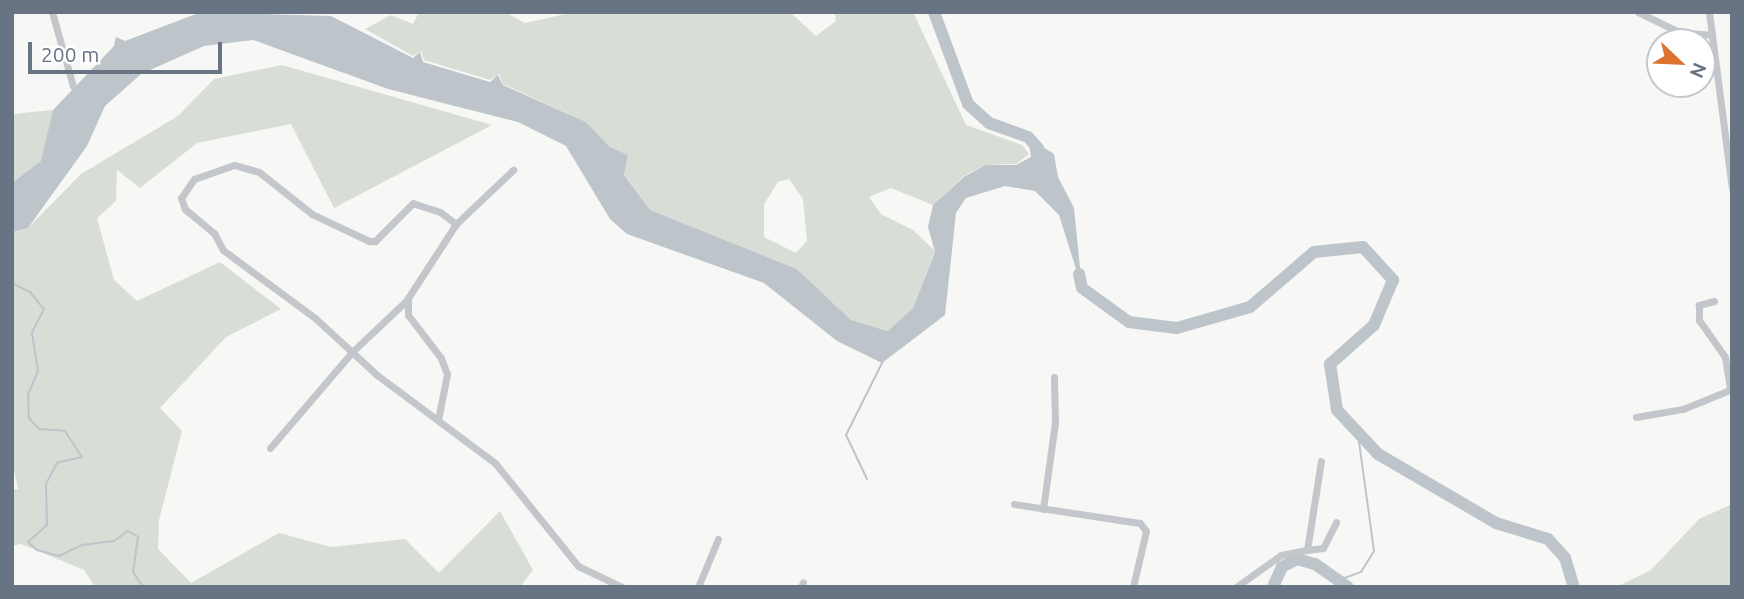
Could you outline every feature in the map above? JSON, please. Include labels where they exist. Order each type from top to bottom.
[{"type":"street","points":[[52,12],[73,86]]},
{"type":"street","points":[[1638,12],[1671,28]]},
{"type":"street","points":[[1716,60],[1728,137],[1732,189]]},
{"type":"street","points":[[456,224],[440,212],[414,203],[372,242],[325,222],[249,169],[227,167],[186,185],[182,204],[214,233],[223,250],[315,318],[352,352],[495,463],[578,566],[622,587]]},
{"type":"street","points":[[270,448],[352,352],[408,298],[456,224],[513,170]]},
{"type":"street","points":[[408,298],[408,315],[447,374],[438,420]]},
{"type":"street","points":[[1636,417],[1683,409],[1731,389],[1725,357],[1699,320],[1699,305],[1714,301]]},
{"type":"street","points":[[1043,509],[1055,422],[1054,377]]},
{"type":"street","points":[[1307,550],[1321,461]]},
{"type":"street","points":[[1014,504],[1122,518],[1143,526],[1143,555],[1133,587]]},
{"type":"street","points":[[1236,587],[1281,555],[1323,548],[1336,522]]},
{"type":"street","points":[[698,587],[718,539]]},
{"type":"shaded area","points":[[201,12],[331,16],[413,58],[420,52],[423,62],[490,82],[498,75],[503,85],[586,122],[610,147],[628,155],[624,175],[650,210],[797,269],[851,320],[888,331],[913,308],[935,252],[928,227],[933,205],[965,176],[986,165],[1016,165],[1031,157],[1028,137],[1054,154],[1058,177],[1074,208],[1082,288],[1059,215],[1035,191],[1005,186],[966,198],[956,213],[945,315],[882,363],[837,341],[764,283],[627,234],[610,219],[566,146],[518,122],[388,89],[253,40],[204,46],[141,74],[105,106],[87,146],[28,228],[12,232],[12,183],[41,161],[53,110],[114,46],[116,37],[125,41]]},
{"type":"shaded area","points":[[419,12],[505,12],[525,23],[574,12],[781,12],[791,13],[816,36],[836,21],[835,12],[913,12],[966,125],[1022,145],[1029,154],[1016,164],[986,165],[965,175],[933,205],[891,188],[869,197],[881,214],[913,230],[935,251],[913,308],[889,331],[851,320],[797,269],[650,210],[624,175],[628,155],[610,147],[586,122],[503,84],[499,74],[490,80],[424,60],[421,51],[413,56],[365,29],[391,15],[413,24]],"holes":[[[789,179],[803,199],[807,241],[796,253],[764,237],[764,204],[778,182]]]},
{"type":"shaded area","points":[[282,65],[492,125],[334,208],[291,124],[197,143],[140,188],[117,170],[116,201],[97,218],[114,280],[137,301],[220,262],[281,309],[226,337],[160,408],[182,431],[159,520],[158,549],[191,583],[279,533],[331,547],[405,539],[439,573],[500,511],[533,570],[520,587],[95,587],[84,570],[21,544],[12,546],[12,489],[18,489],[12,462],[12,232],[28,228],[81,174],[178,116],[214,79]]},
{"type":"shaded area","points":[[53,110],[42,161],[12,183],[12,114]]},
{"type":"shaded area","points":[[1732,504],[1732,587],[1616,587],[1651,570],[1699,519]]},
{"type":"waterway","points":[[934,12],[968,104],[989,123],[1028,137],[1038,148]]},
{"type":"waterway","points":[[1079,274],[1082,288],[1129,322],[1177,328],[1250,307],[1314,252],[1363,247],[1393,280],[1374,325],[1330,364],[1337,410],[1378,454],[1496,523],[1548,539],[1565,558],[1574,587]]},
{"type":"waterway","points":[[12,283],[30,292],[44,309],[32,333],[38,371],[28,394],[29,418],[39,429],[65,431],[82,457],[57,463],[46,484],[47,525],[28,542],[37,550],[59,556],[82,545],[114,541],[128,531],[138,537],[133,572],[143,587]]},
{"type":"waterway","points":[[867,479],[846,435],[883,361]]},
{"type":"waterway","points":[[1339,580],[1361,572],[1374,551],[1358,434]]},
{"type":"waterway","points":[[1273,587],[1282,567],[1297,559],[1315,564],[1348,587]]}]
